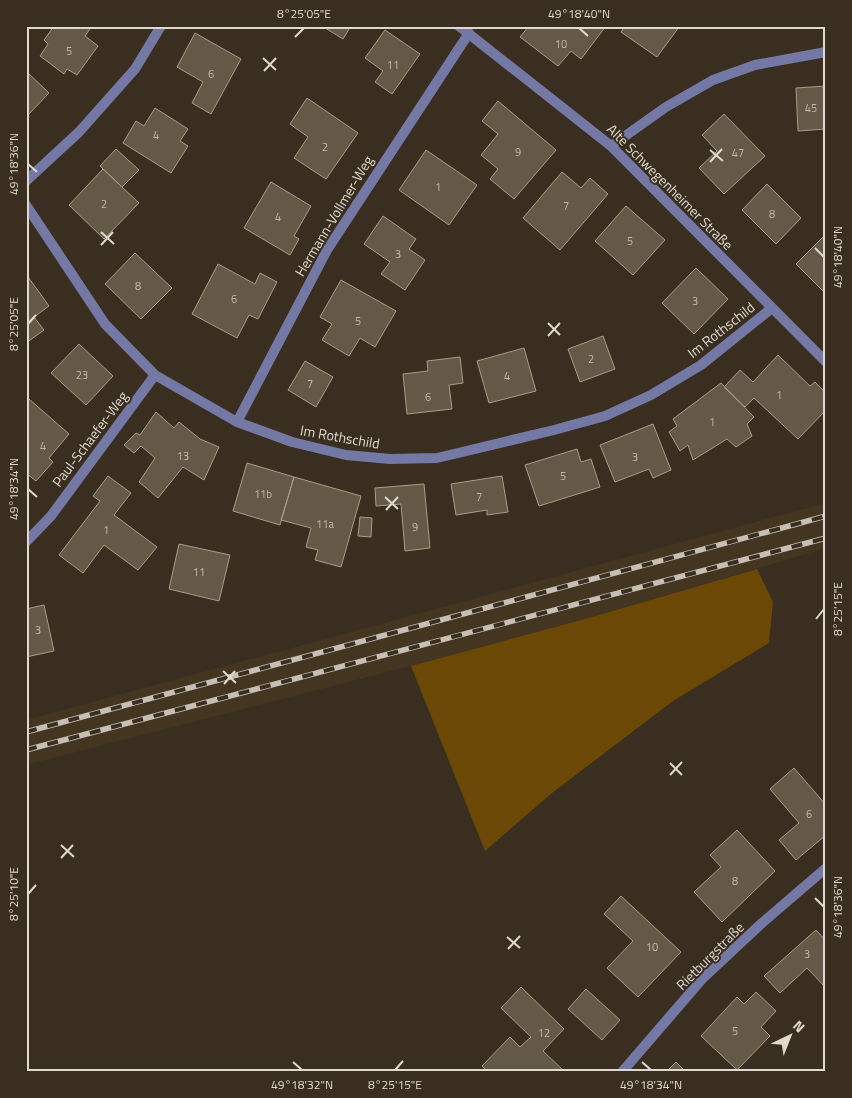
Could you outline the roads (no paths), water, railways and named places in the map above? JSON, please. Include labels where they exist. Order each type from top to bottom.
[{"type":"street","points":[[26,181],[79,132],[135,69],[161,26]]},
{"type":"street","name":"Alte Schwegenheimer Straße","points":[[459,26],[611,146],[826,362]]},
{"type":"street","name":"Hermann-Vollmer-Weg","points":[[237,422],[327,250],[469,33]]},
{"type":"street","points":[[611,146],[666,107],[712,80],[754,65],[826,52]]},
{"type":"street","name":"Im Rothschild","points":[[26,205],[105,324],[155,375],[237,422],[292,442],[346,455],[390,459],[437,458],[554,430],[612,412],[651,395],[701,365],[772,308]]},
{"type":"street","name":"Paul-Schaefer-Weg","points":[[26,542],[51,516],[155,375]]},
{"type":"street","name":"Rietburgstraße","points":[[622,1072],[703,978],[762,923],[825,870]]},
{"type":"railway","points":[[26,732],[826,516]]},
{"type":"railway","points":[[26,750],[826,538]]}]
